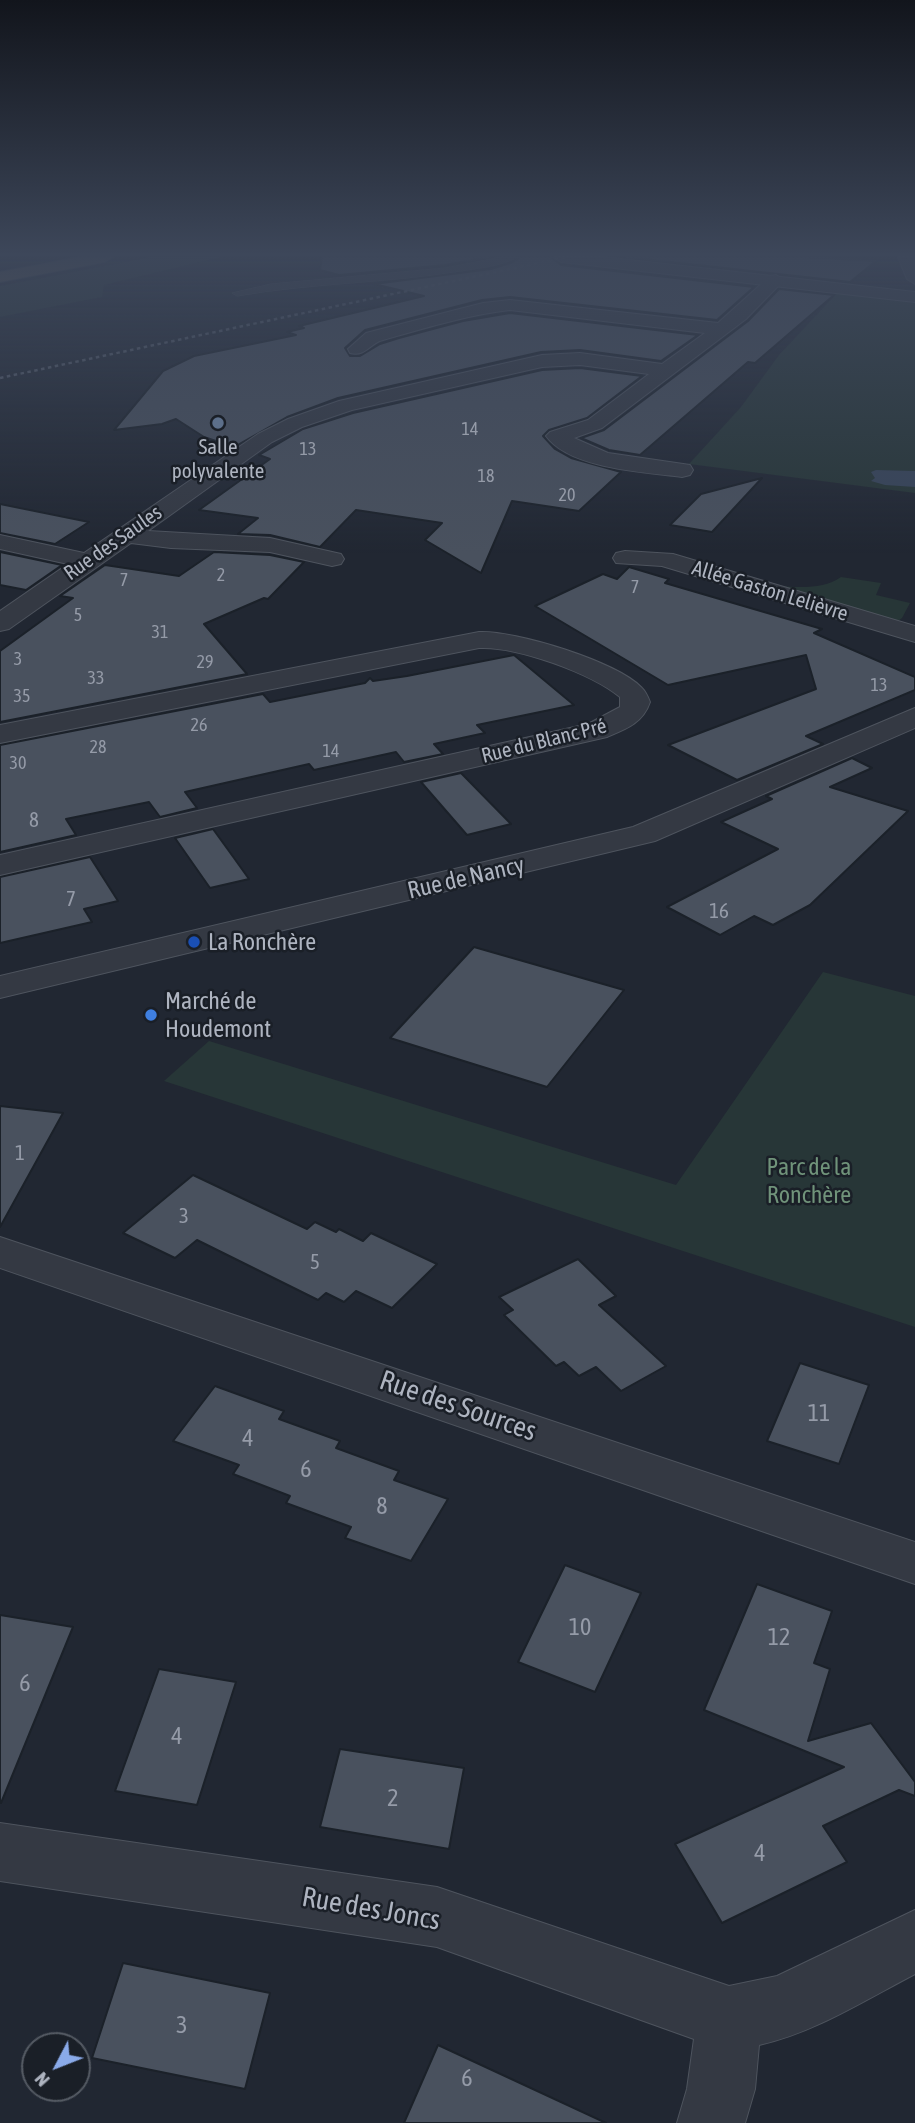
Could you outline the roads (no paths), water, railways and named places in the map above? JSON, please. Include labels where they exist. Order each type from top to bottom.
[{"type":"street","points":[[682,470],[598,459],[573,448],[557,436],[595,424],[687,356]]},
{"type":"street","name":"Rue des Saules","points":[[0,623],[264,438],[295,423],[346,405],[541,360],[580,359],[668,371]]},
{"type":"street","points":[[126,535],[171,541],[270,545],[332,559]]},
{"type":"street","points":[[0,542],[88,561]]},
{"type":"street","name":"Allée Gaston Lelièvre","points":[[625,558],[664,559],[915,634]]},
{"type":"street","name":"Rue du Blanc Pré","points":[[0,734],[463,642],[487,640],[508,641],[542,651],[619,681],[635,696],[635,707],[628,716],[597,731],[0,865]]},
{"type":"street","name":"Rue de Nancy","points":[[0,987],[644,834],[915,718]]},
{"type":"street","name":"Rue des Sources","points":[[0,1252],[915,1563]]},
{"type":"street","name":"Rue des Joncs","points":[[0,1852],[437,1917],[729,2019]]},
{"type":"street","points":[[711,2123],[721,2089],[729,2019],[785,2007],[915,1941]]},
{"type":"water","points":[[915,471],[915,487],[871,481],[875,478],[871,472]]},
{"type":"railway","points":[[0,378],[103,356]]},
{"type":"place","name":"Salle polyvalente","points":[[218,423]]},
{"type":"place","name":"La Ronchère","points":[[194,942]]},
{"type":"place","name":"Marché de Houdemont","points":[[151,1015]]},
{"type":"park label","name":"Parc de la Ronchère","points":[[809,1181]]}]
